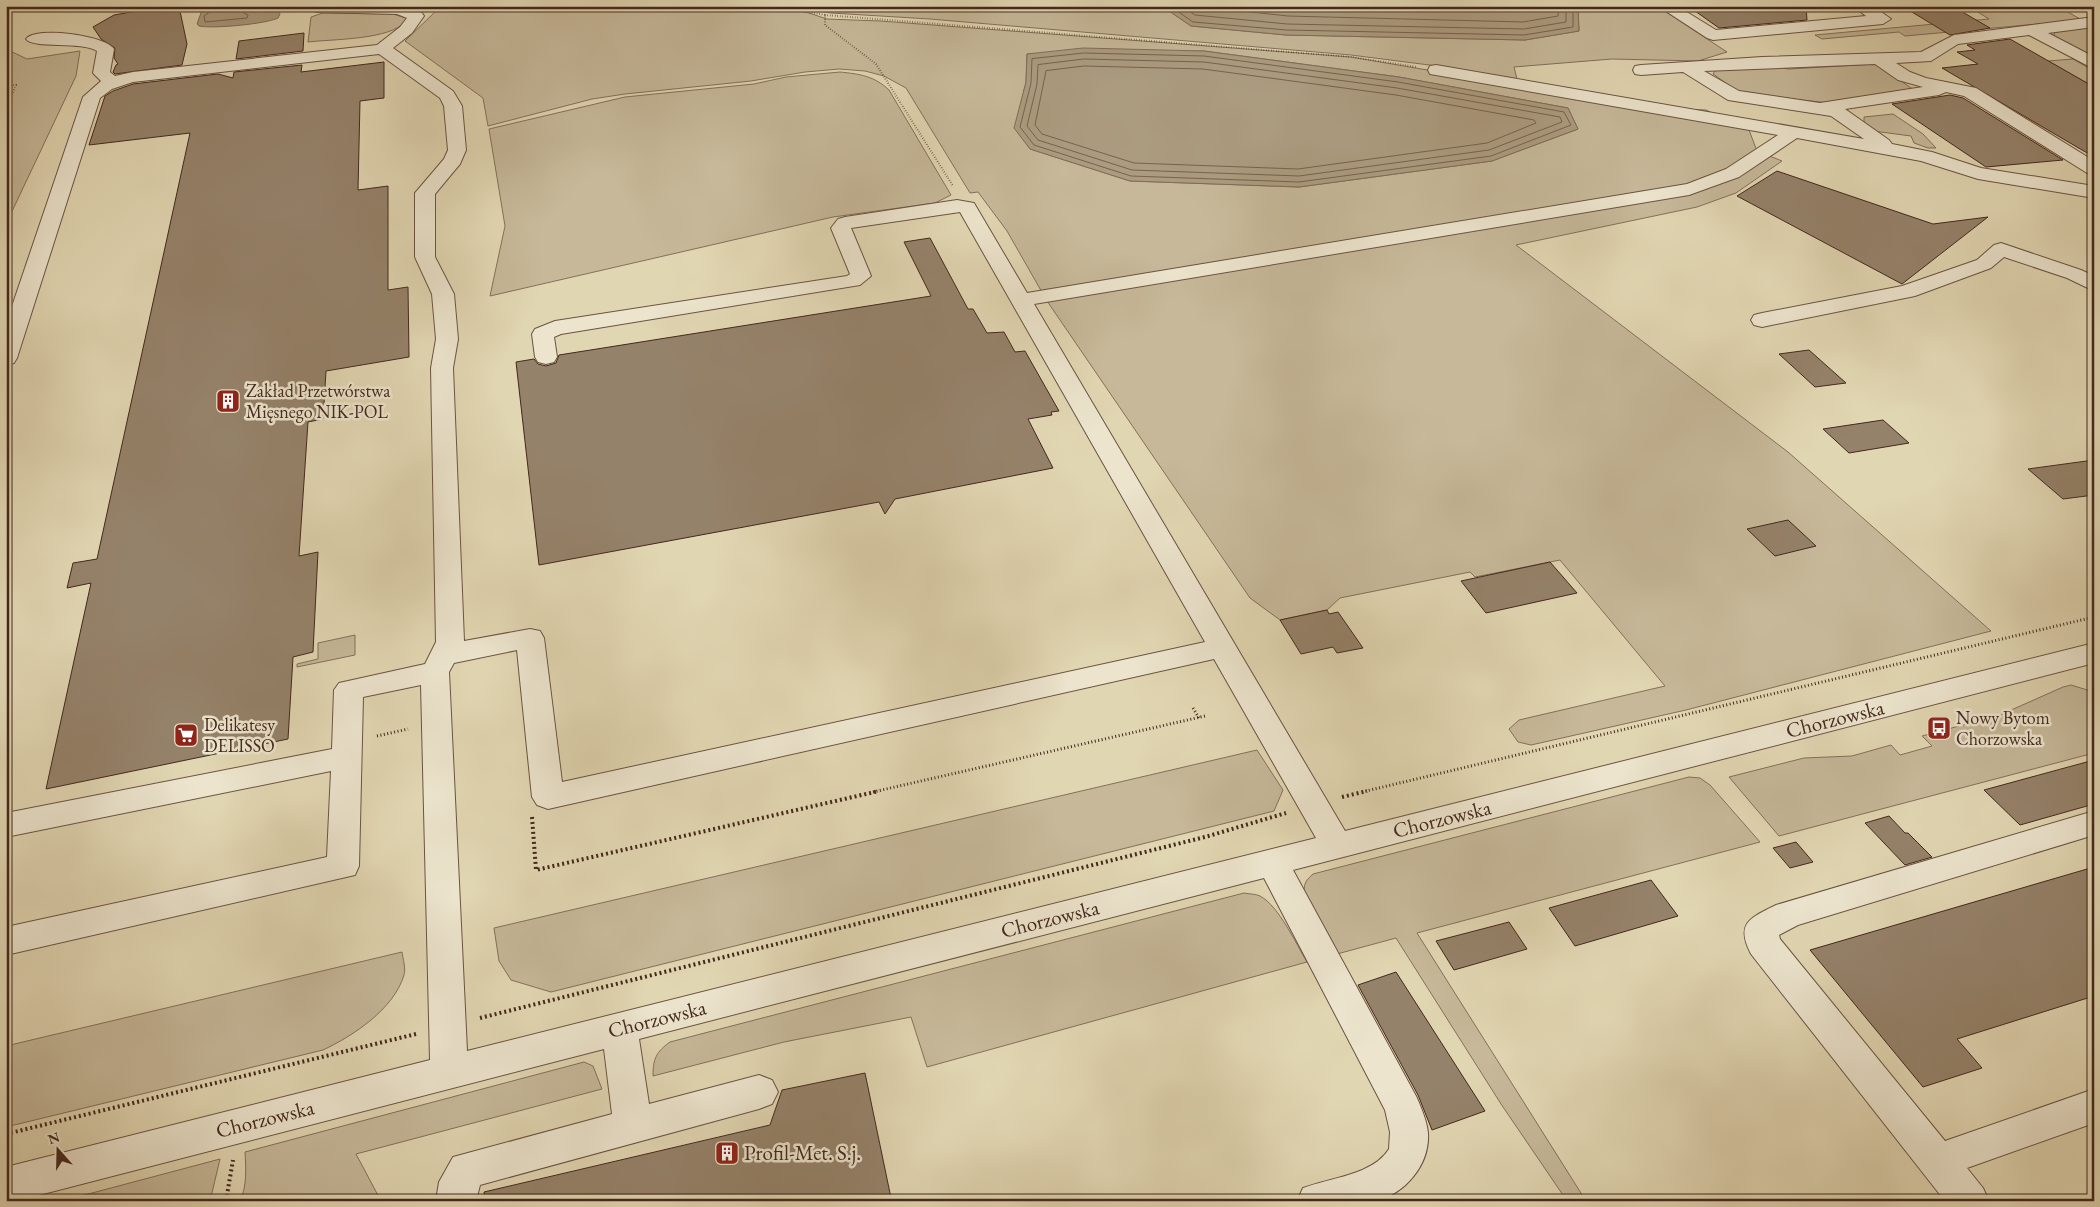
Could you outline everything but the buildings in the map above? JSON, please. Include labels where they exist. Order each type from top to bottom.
[{"type":"street","points":[[1666,6],[1712,35],[1883,19],[1861,6]]},
{"type":"street","points":[[316,7],[400,9],[416,16],[415,20],[381,49]]},
{"type":"street","points":[[1641,70],[1684,66],[1925,57],[1954,40],[2094,22]]},
{"type":"street","points":[[2031,30],[2094,64]]},
{"type":"street","points":[[308,44],[400,34]]},
{"type":"street","points":[[34,39],[82,40],[102,46],[106,49],[100,74],[112,82]]},
{"type":"street","points":[[6,358],[92,97],[98,89],[112,82],[133,77],[381,49],[390,53],[447,95],[452,106],[456,150],[453,160],[425,193],[425,257],[443,294],[447,339],[442,368],[450,642],[439,664],[449,1072]]},
{"type":"street","points":[[1879,59],[1904,76],[1922,82],[1970,92],[2094,170]]},
{"type":"street","points":[[1684,66],[1734,96],[1837,112],[1892,150]]},
{"type":"street","points":[[1436,70],[1925,156],[1978,173],[2094,192]]},
{"type":"street","points":[[1820,108],[1951,88]]},
{"type":"street","points":[[1020,300],[1689,189],[1718,181],[1743,170],[1792,133]]},
{"type":"street","points":[[546,357],[543,334],[555,328],[853,281],[861,276],[841,228],[845,223],[958,206],[966,207],[1337,846]]},
{"type":"street","points":[[1762,320],[1907,291],[1984,264],[2001,249],[2074,274],[2094,285]]},
{"type":"street","points":[[6,941],[343,866],[349,690],[530,638],[548,797],[1222,648]]},
{"type":"street","name":"Chorzowska","points":[[6,1185],[1272,862],[2089,659]]},
{"type":"street","points":[[6,825],[346,750]]},
{"type":"street","points":[[1969,1201],[1763,944],[1762,928],[1788,915],[2090,829]]},
{"type":"street","points":[[1272,862],[1403,1108],[1409,1126],[1410,1141],[1406,1158],[1397,1169],[1381,1180],[1317,1201]]},
{"type":"street","points":[[619,1028],[633,1126]]},
{"type":"street","points":[[456,1201],[459,1182],[467,1170],[759,1092]]},
{"type":"street","points":[[1938,1161],[2094,1106]]},
{"type":"path","points":[[775,6],[825,15],[1352,57],[1436,70]]},
{"type":"path","points":[[825,15],[825,25],[876,64],[966,207]]},
{"type":"path","points":[[6,86],[16,85],[6,110]]},
{"type":"path","points":[[6,1134],[447,1027],[1205,838],[1313,805],[2094,617]]},
{"type":"path","points":[[1193,708],[1198,718]]},
{"type":"path","points":[[346,750],[417,728]]},
{"type":"path","points":[[226,1201],[233,1165],[235,1126]]},
{"type":"shaded area","points":[[441,6],[768,6],[809,13],[827,19],[880,21],[1351,57],[1545,90],[1678,109],[1706,110],[1749,130],[1757,151],[1782,161],[1736,193],[1697,207],[1516,245],[1788,452],[1991,631],[1686,710],[1531,745],[1518,742],[1509,729],[1519,720],[1665,686],[1560,560],[1475,577],[1470,572],[1340,598],[1327,610],[1280,620],[1250,598],[1047,301],[1007,231],[978,192],[970,193],[906,88],[884,76],[865,71],[839,69],[805,72],[751,81],[592,99],[488,126],[483,98],[405,41]],"holes":[[[1204,51],[1399,77],[1568,108],[1578,129],[1492,161],[1299,187],[1130,181],[1030,149],[1015,128],[1026,82],[1027,54]]]},
{"type":"shaded area","points":[[791,6],[1162,6],[1191,26],[1286,35],[1525,40],[1579,31],[1578,9],[1576,6],[1657,6],[1727,52],[1698,61],[1612,59],[1514,67],[1518,83],[1445,67],[1351,55],[930,19],[831,13]]},
{"type":"shaded area","points":[[1968,6],[2057,6],[2082,20],[1905,36],[1899,32],[1822,39],[1815,35],[1989,19]]},
{"type":"shaded area","points":[[323,13],[393,14],[406,18],[406,21],[388,32],[375,35],[308,42],[311,17]]},
{"type":"shaded area","points":[[2094,27],[2094,62],[2052,39],[2055,32]]},
{"type":"shaded area","points":[[6,49],[27,59],[80,51],[76,76],[6,224]]},
{"type":"shaded area","points":[[2073,59],[2094,71],[2094,87],[2048,61]]},
{"type":"shaded area","points":[[1876,64],[1917,92],[1829,103],[1740,93],[1713,74],[1716,69],[1766,65],[1789,69]]},
{"type":"shaded area","points":[[840,72],[866,76],[889,90],[951,195],[935,203],[833,217],[490,296],[505,226],[489,129],[625,97],[754,84],[786,77]]},
{"type":"shaded area","points":[[1893,114],[1923,134],[1936,148],[1928,148],[1914,143],[1911,136],[1873,131],[1864,125],[1864,117]]},
{"type":"shaded area","points":[[355,635],[355,655],[297,667],[297,664],[318,659],[318,643]]},
{"type":"shaded area","points":[[2071,685],[2094,692],[2094,753],[1779,836],[1729,777],[1804,758],[1852,756],[1891,745],[1900,755],[1932,746],[1922,736],[2000,715]]},
{"type":"shaded area","points":[[1257,750],[1283,790],[1274,811],[551,992],[511,980],[499,961],[494,928]]},
{"type":"shaded area","points":[[1689,777],[1700,778],[1710,785],[1760,842],[1417,933],[1586,1201],[1567,1201],[1501,1104],[1396,938],[1337,954],[1305,895],[1306,881],[1313,874]]},
{"type":"shaded area","points":[[1244,893],[1260,896],[1274,908],[1307,962],[927,1067],[911,1017],[784,1042],[653,1076],[656,1056],[670,1042]]},
{"type":"shaded area","points":[[402,952],[405,973],[391,999],[382,1010],[359,1029],[323,1050],[6,1127],[6,1046]]},
{"type":"shaded area","points":[[584,1062],[593,1066],[602,1089],[356,1154],[381,1201],[240,1201],[245,1183],[245,1152]]},
{"type":"shaded area","points":[[220,1159],[210,1201],[62,1201]]},
{"type":"water","points":[[226,6],[279,12],[280,14],[278,18],[251,24],[206,27],[197,24],[202,10]]},
{"type":"water","points":[[1162,6],[1576,6],[1578,9],[1579,31],[1525,40],[1286,35],[1191,26]]},
{"type":"water","points":[[1083,48],[1204,51],[1399,77],[1568,108],[1578,129],[1492,161],[1299,187],[1130,181],[1030,149],[1014,128],[1026,82],[1027,54]]},
{"type":"place","name":"Zakład Przetwórstwa Mięsnego NIK-POL","points":[[228,401]]},
{"type":"place","name":"Nowy Bytom Chorzowska","points":[[1939,728]]},
{"type":"place","name":"Delikatesy DELISSO","points":[[186,735]]},
{"type":"place","name":"Profil-Met. S.j.","points":[[727,1153]]}]
